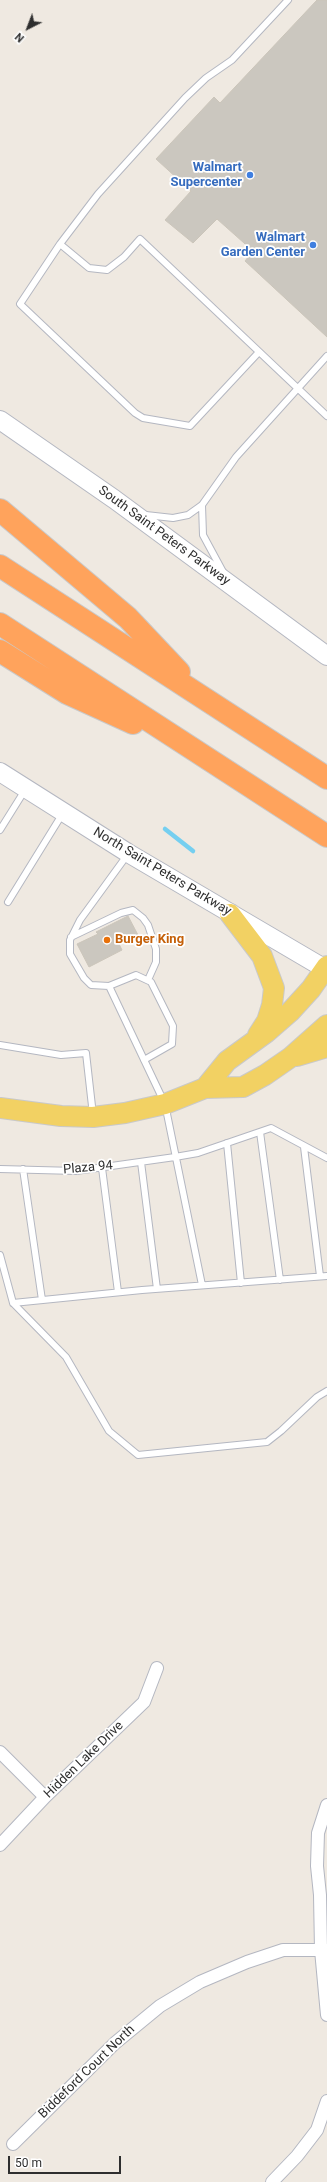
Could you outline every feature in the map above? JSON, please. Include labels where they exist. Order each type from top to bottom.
[{"type":"highway","points":[[0,510],[128,618],[205,699]]},
{"type":"highway","points":[[0,566],[327,778]]},
{"type":"highway","points":[[0,624],[327,836]]},
{"type":"highway","points":[[0,651],[67,693],[196,751]]},
{"type":"main road","name":"South Saint Peters Parkway","points":[[0,420],[133,513],[327,656]]},
{"type":"main road","name":"North Saint Peters Parkway","points":[[0,772],[128,853],[230,914],[326,968]]},
{"type":"main road","points":[[230,914],[262,956],[274,988],[272,1005],[267,1021],[252,1043]]},
{"type":"main road","points":[[205,1088],[227,1060],[252,1043],[290,1012],[311,989],[326,968]]},
{"type":"main road","points":[[1,1111],[93,1117],[125,1113],[165,1104],[205,1088],[243,1087],[265,1075],[291,1057],[327,1025]]},
{"type":"main road","points":[[291,1057],[327,1047]]},
{"type":"street","name":"Hidden Lake Drive","points":[[0,1844],[45,1797],[144,1702],[157,1668]]},
{"type":"street","points":[[0,1752],[45,1797]]},
{"type":"street","points":[[327,1805],[318,1832],[317,1866],[324,1950],[327,2015]]},
{"type":"street","name":"Biddeford Court North","points":[[13,2144],[115,2043],[160,2006],[200,1982],[247,1962],[282,1950],[324,1950]]},
{"type":"street","points":[[272,2182],[297,2156],[317,2130],[327,2101]]},
{"type":"lane","points":[[260,352],[190,426],[143,418],[135,413],[20,304],[60,244],[98,194],[185,98],[206,78],[232,60],[288,0]]},
{"type":"lane","points":[[60,244],[89,268],[107,270],[124,257],[140,239],[327,416]]},
{"type":"lane","points":[[133,513],[173,518],[188,515],[202,505],[236,457],[297,388],[327,357]]},
{"type":"lane","points":[[202,505],[203,535],[231,585]]},
{"type":"lane","points":[[0,830],[26,788]]},
{"type":"lane","points":[[8,902],[64,812]]},
{"type":"lane","points":[[128,853],[80,920],[71,937],[70,954],[84,978],[92,985],[109,986],[136,975],[151,982],[173,1026],[172,1044],[144,1060]]},
{"type":"lane","points":[[71,937],[121,913],[133,910],[143,918],[148,925],[156,948],[156,962],[148,980]]},
{"type":"lane","points":[[109,986],[165,1104],[202,1286]]},
{"type":"lane","points":[[0,1045],[62,1055],[86,1053],[93,1117]]},
{"type":"lane","name":"Plaza 94","points":[[0,1169],[76,1171],[175,1157],[198,1153],[271,1128],[327,1158]]},
{"type":"lane","points":[[260,1132],[280,1280]]},
{"type":"lane","points":[[227,1143],[241,1282]]},
{"type":"lane","points":[[13,1303],[118,1292],[324,1276],[304,1147]]},
{"type":"lane","points":[[141,1162],[157,1289]]},
{"type":"lane","points":[[102,1168],[118,1292]]},
{"type":"lane","points":[[23,1170],[42,1300]]},
{"type":"lane","points":[[0,1255],[13,1303],[66,1357],[109,1431],[138,1455],[266,1442],[281,1432],[317,1397],[327,1391]]},
{"type":"building","name":"Walmart Supercenter","points":[[317,0],[327,0],[327,337],[245,261],[253,251],[217,219],[193,243],[165,220],[191,191],[156,159],[214,97],[220,103]]},
{"type":"building","name":"Burger King","points":[[128,916],[138,935],[119,944],[122,950],[89,967],[77,944],[98,934],[96,932]]},
{"type":"waterway","points":[[165,829],[193,851]]},
{"type":"place","name":"Walmart Supercenter","points":[[250,175]]},
{"type":"place","name":"Walmart Garden Center","points":[[313,245]]},
{"type":"place","name":"Burger King","points":[[107,940]]}]
